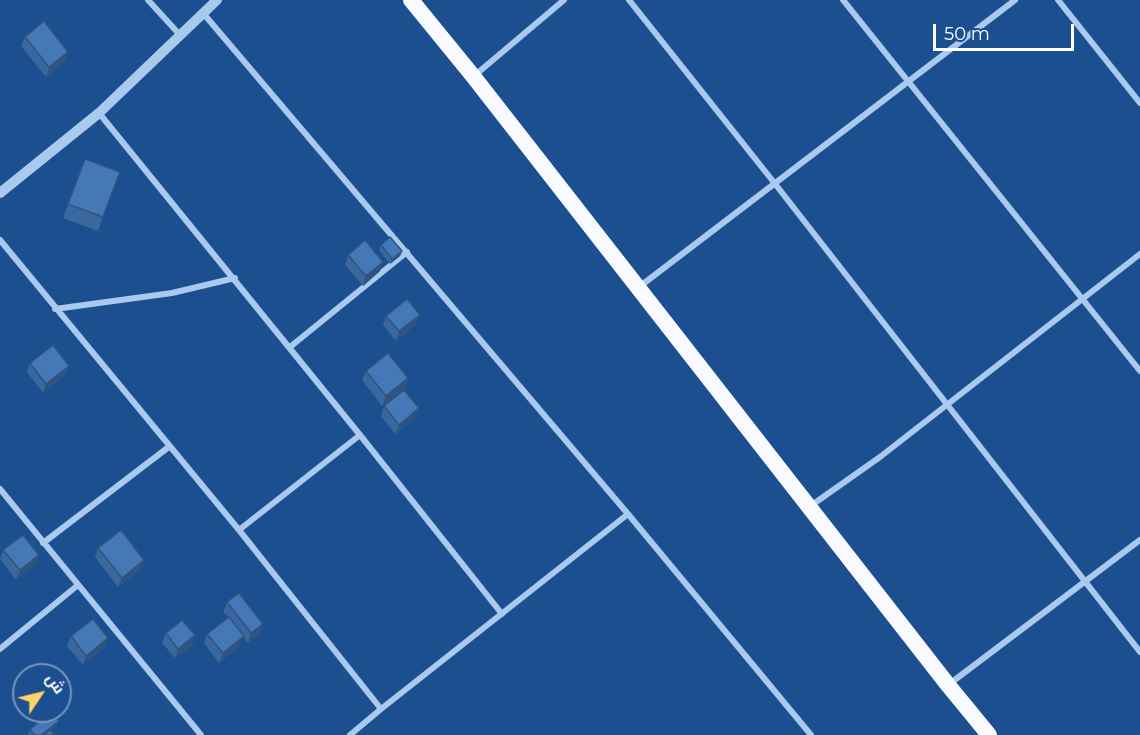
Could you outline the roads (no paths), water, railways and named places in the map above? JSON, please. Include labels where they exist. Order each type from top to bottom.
[{"type":"highway","points":[[411,0],[473,76],[948,686],[989,735]]},
{"type":"street","points":[[148,0],[180,35]]},
{"type":"street","points":[[0,193],[99,113],[217,0]]},
{"type":"street","points":[[473,76],[564,0]]},
{"type":"street","points":[[629,0],[776,184],[945,405],[1140,652]]},
{"type":"street","points":[[843,0],[1140,371]]},
{"type":"street","points":[[638,288],[1015,0]]},
{"type":"street","points":[[1058,0],[1140,103]]},
{"type":"street","points":[[203,13],[628,514],[811,735]]},
{"type":"street","points":[[99,113],[290,347],[502,614]]},
{"type":"street","points":[[0,240],[381,708]]},
{"type":"street","points":[[290,347],[407,252]]},
{"type":"street","points":[[809,508],[880,457],[1140,254]]},
{"type":"street","points":[[55,309],[172,293],[235,279]]},
{"type":"street","points":[[238,530],[360,435]]},
{"type":"street","points":[[43,543],[170,446]]},
{"type":"street","points":[[0,489],[201,735]]},
{"type":"street","points":[[350,735],[381,708],[628,514]]},
{"type":"street","points":[[948,686],[1140,540]]},
{"type":"street","points":[[0,649],[78,585]]}]
